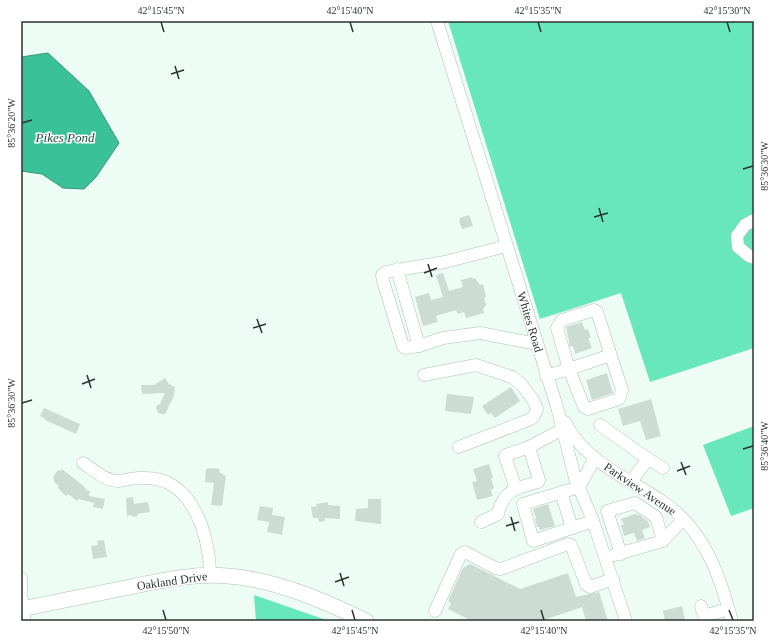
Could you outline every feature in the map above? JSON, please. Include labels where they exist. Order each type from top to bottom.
[{"type":"main road","name":"Oakland Drive","points":[[23,613],[169,579],[210,575],[239,577],[306,594],[366,621]]},
{"type":"street","name":"Whites Road","points":[[437,21],[556,405],[575,478],[594,521],[626,621]]},
{"type":"street","points":[[754,220],[745,225],[737,236],[738,247],[754,258]]},
{"type":"street","points":[[506,246],[445,262],[397,269],[382,274],[403,346],[408,348],[420,346],[443,338],[480,333],[537,344]]},
{"type":"street","points":[[397,269],[420,346]]},
{"type":"street","points":[[594,310],[597,312],[622,390],[619,399],[588,409],[584,407],[569,369],[557,328],[562,320],[594,310]]},
{"type":"street","points":[[546,376],[611,355]]},
{"type":"street","points":[[424,375],[476,365],[512,377],[522,385],[533,400],[537,409],[531,419],[459,447]]},
{"type":"street","points":[[537,409],[556,405]]},
{"type":"street","name":"Parkview Avenue","points":[[556,405],[574,437],[595,458],[667,504],[699,537],[707,549],[732,621]]},
{"type":"street","points":[[600,425],[663,468]]},
{"type":"street","points":[[516,489],[505,456],[529,447],[563,429]]},
{"type":"street","points":[[481,522],[498,514],[500,504],[506,495],[516,489],[538,482],[539,480],[529,447]]},
{"type":"street","points":[[594,521],[533,541],[523,504],[578,487],[595,458]]},
{"type":"street","points":[[631,481],[648,459]]},
{"type":"street","points":[[83,463],[107,479],[113,481],[146,478],[171,484],[179,490],[187,499],[200,523],[209,554],[210,575]]},
{"type":"street","points":[[561,492],[572,528]]},
{"type":"street","points":[[621,554],[607,511],[635,503],[656,517],[663,542]]},
{"type":"street","points":[[606,558],[663,542],[683,519]]},
{"type":"street","points":[[435,611],[461,554],[465,552],[495,568],[501,568],[568,544],[571,545],[586,584],[590,587],[613,579]]},
{"type":"street","points":[[21,578],[23,613]]},
{"type":"street","points":[[701,606],[704,616],[728,609]]},
{"type":"shaded area","points":[[448,21],[754,21],[754,348],[650,382],[621,293],[540,319]]},
{"type":"shaded area","points":[[754,426],[754,508],[731,516],[703,445]]},
{"type":"shaded area","points":[[254,595],[329,621],[256,621]]},
{"type":"water","name":"Pikes Pond","points":[[48,53],[89,91],[119,143],[96,177],[84,189],[63,188],[42,174],[21,171],[21,57]]},
{"type":"building","points":[[469,215],[473,226],[462,229],[459,221],[460,218]]},
{"type":"building","points":[[443,273],[449,291],[463,287],[461,280],[472,277],[473,279],[475,278],[480,285],[483,284],[486,297],[484,298],[486,305],[483,309],[484,313],[466,318],[464,312],[458,314],[456,310],[436,316],[438,322],[423,326],[415,297],[429,293],[431,300],[443,297],[436,275]]},
{"type":"building","points":[[582,322],[585,330],[588,329],[591,338],[588,338],[592,348],[575,354],[573,346],[570,347],[566,327]]},
{"type":"building","points":[[607,373],[613,393],[592,400],[586,380]]},
{"type":"building","points":[[165,378],[169,384],[175,387],[174,396],[165,414],[161,414],[158,413],[156,408],[157,405],[160,404],[165,393],[142,394],[141,385],[154,385]]},
{"type":"building","points":[[511,387],[520,401],[495,418],[491,413],[488,415],[482,406]]},
{"type":"building","points":[[447,394],[474,397],[471,414],[445,411]]},
{"type":"building","points":[[651,399],[661,436],[646,440],[640,421],[623,426],[618,409]]},
{"type":"building","points":[[44,408],[80,424],[76,434],[45,420],[40,416]]},
{"type":"building","points":[[489,464],[493,478],[491,479],[494,488],[491,490],[493,496],[477,500],[472,482],[477,481],[473,469]]},
{"type":"building","points":[[62,469],[85,487],[86,490],[90,491],[89,496],[105,499],[103,509],[93,507],[94,503],[78,499],[77,501],[68,494],[66,496],[58,488],[59,486],[54,482],[53,477],[58,470],[60,471]]},
{"type":"building","points":[[206,469],[220,469],[219,472],[226,476],[222,506],[211,505],[214,483],[205,482]]},
{"type":"building","points":[[133,497],[134,504],[148,502],[150,512],[137,514],[138,516],[127,516],[126,498]]},
{"type":"building","points":[[368,499],[381,499],[381,524],[355,521],[356,509],[368,508]]},
{"type":"building","points":[[328,502],[328,505],[340,506],[340,519],[325,518],[325,521],[319,522],[318,518],[313,518],[311,507],[317,506],[316,504]]},
{"type":"building","points":[[548,504],[555,526],[540,530],[539,527],[537,527],[533,509]]},
{"type":"building","points":[[260,506],[273,508],[272,515],[285,517],[282,535],[267,532],[269,522],[257,520]]},
{"type":"building","points":[[635,514],[640,515],[648,521],[650,527],[642,530],[645,538],[637,541],[634,533],[624,536],[621,525],[624,525],[621,519]]},
{"type":"building","points":[[104,540],[107,557],[93,559],[91,546],[98,545],[97,541]]},
{"type":"building","points":[[470,564],[520,589],[568,573],[576,597],[599,592],[608,621],[586,621],[582,607],[547,619],[546,621],[472,621],[448,609],[451,603],[448,601],[463,568]]},
{"type":"building","points":[[682,606],[685,619],[678,621],[665,621],[663,611]]}]
